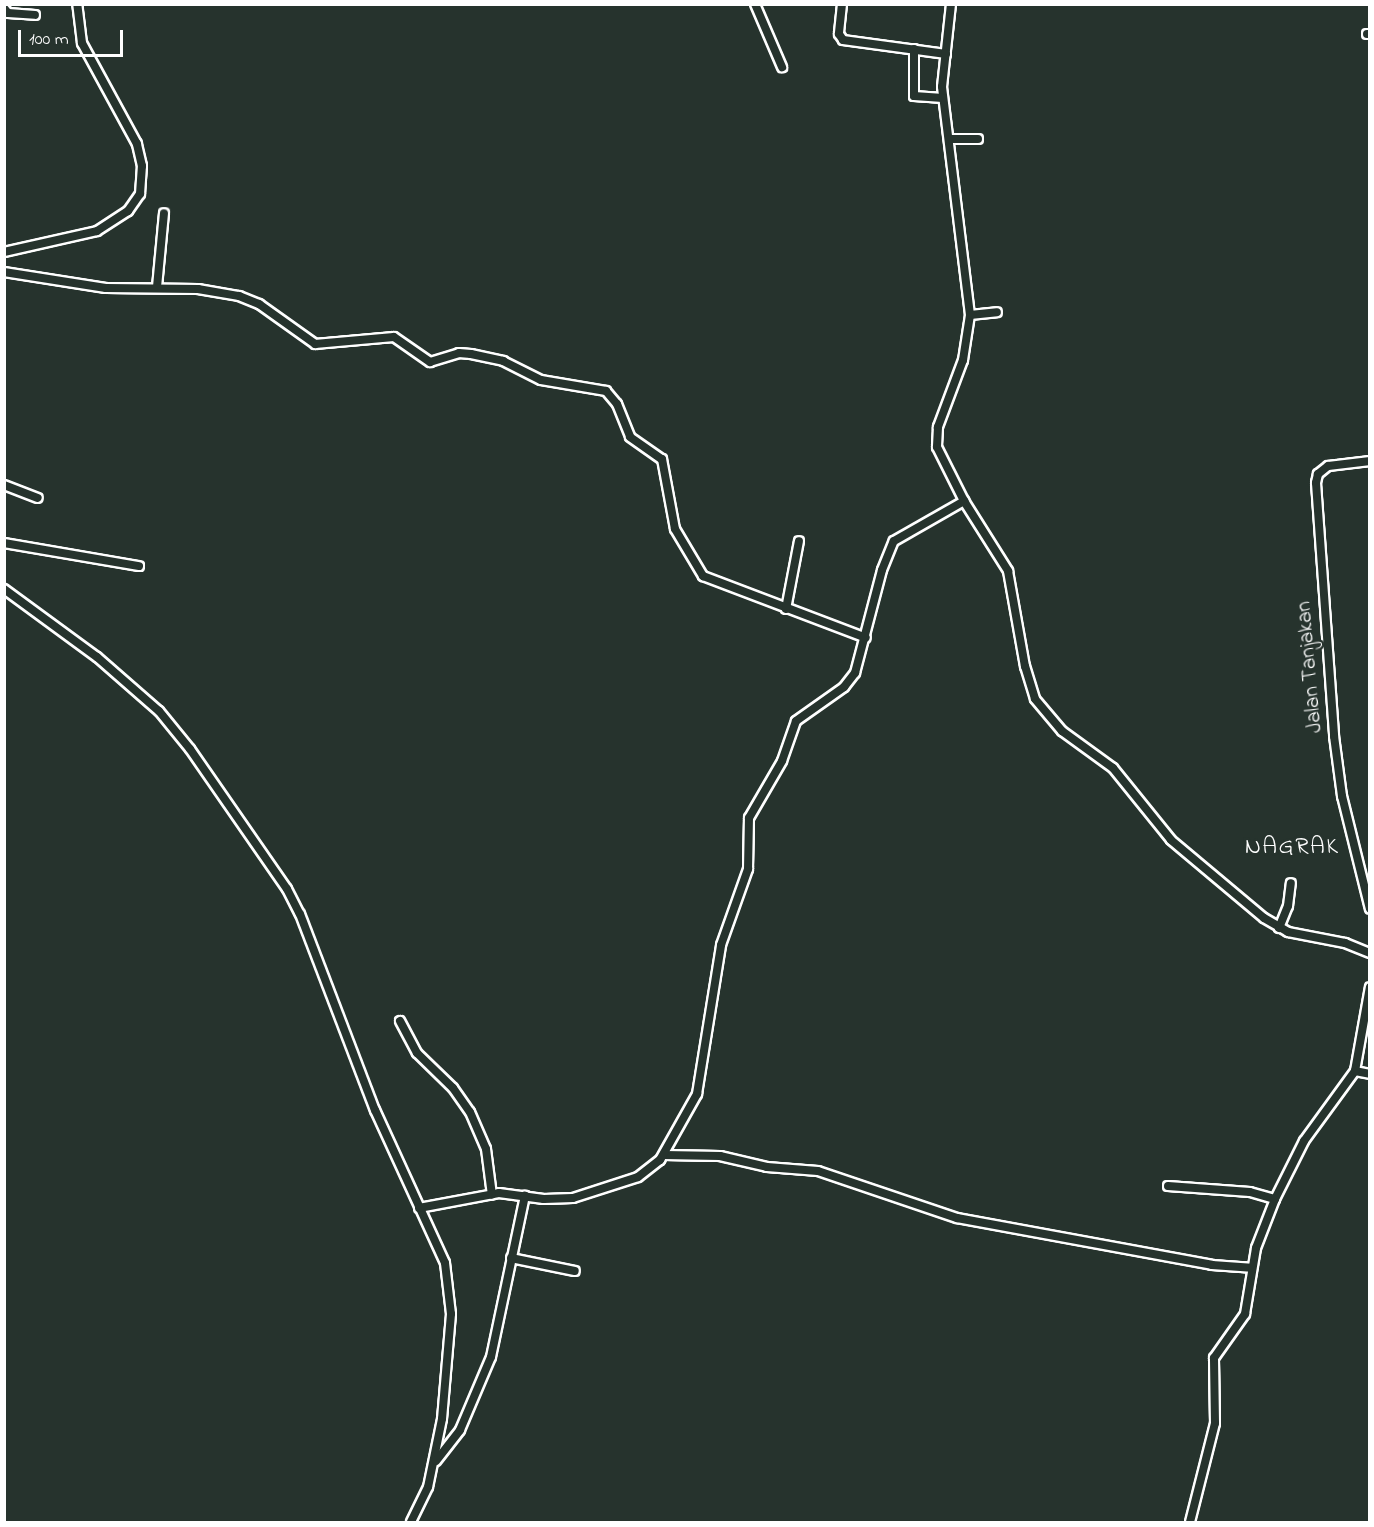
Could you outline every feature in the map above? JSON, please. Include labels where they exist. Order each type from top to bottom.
[{"type":"street","points":[[4,252],[97,231],[128,211],[140,194],[142,166],[137,144],[82,43],[76,4]]},
{"type":"street","points":[[755,4],[782,67]]},
{"type":"street","points":[[842,4],[839,34],[843,40],[946,54]]},
{"type":"street","points":[[951,4],[943,98],[970,315],[961,368],[937,434],[941,460],[1011,580],[1026,674],[1044,713],[1113,768],[1171,840],[1279,928],[1345,943],[1369,953]]},
{"type":"street","points":[[4,8],[8,13],[34,15]]},
{"type":"street","points":[[914,49],[914,96],[943,98]]},
{"type":"street","points":[[949,139],[978,139]]},
{"type":"street","points":[[157,287],[164,213]]},
{"type":"street","points":[[4,272],[106,288],[198,289],[247,299],[315,344],[394,337],[430,362],[459,353],[471,354],[503,361],[541,380],[609,393],[630,437],[662,459],[675,530],[698,571],[713,582],[866,638]]},
{"type":"street","points":[[970,315],[997,312]]},
{"type":"street","name":"Jalan Tanjakan","points":[[1370,461],[1328,466],[1318,474],[1316,483],[1334,736],[1342,796],[1370,909]]},
{"type":"street","points":[[4,485],[38,498]]},
{"type":"street","points":[[419,1208],[492,1195],[562,1199],[598,1192],[647,1173],[664,1155],[697,1094],[721,945],[747,874],[749,818],[782,761],[796,721],[849,682],[866,638],[882,570],[894,541],[964,501]]},
{"type":"street","points":[[786,609],[799,542]]},
{"type":"street","points":[[4,543],[139,566]]},
{"type":"street","points":[[4,590],[97,657],[159,711],[190,749],[287,889],[419,1208],[442,1252],[451,1314],[435,1463]]},
{"type":"street","points":[[1279,928],[1288,906],[1291,883]]},
{"type":"street","points":[[1190,1522],[1215,1423],[1212,1366],[1220,1347],[1245,1314],[1251,1268],[1275,1199],[1304,1141],[1355,1071],[1370,987]]},
{"type":"street","points":[[400,1021],[417,1053],[453,1088],[470,1112],[489,1160],[492,1195]]},
{"type":"street","points":[[1355,1071],[1370,1074]]},
{"type":"street","points":[[664,1155],[720,1156],[767,1167],[818,1171],[967,1221],[1212,1265],[1251,1268]]},
{"type":"street","points":[[1168,1186],[1250,1192],[1275,1199]]},
{"type":"street","points":[[411,1522],[435,1463],[460,1430],[491,1358],[525,1196]]},
{"type":"street","points":[[511,1258],[575,1271]]},
{"type":"district","name":"NAGRAK","points":[[1292,848]]}]
